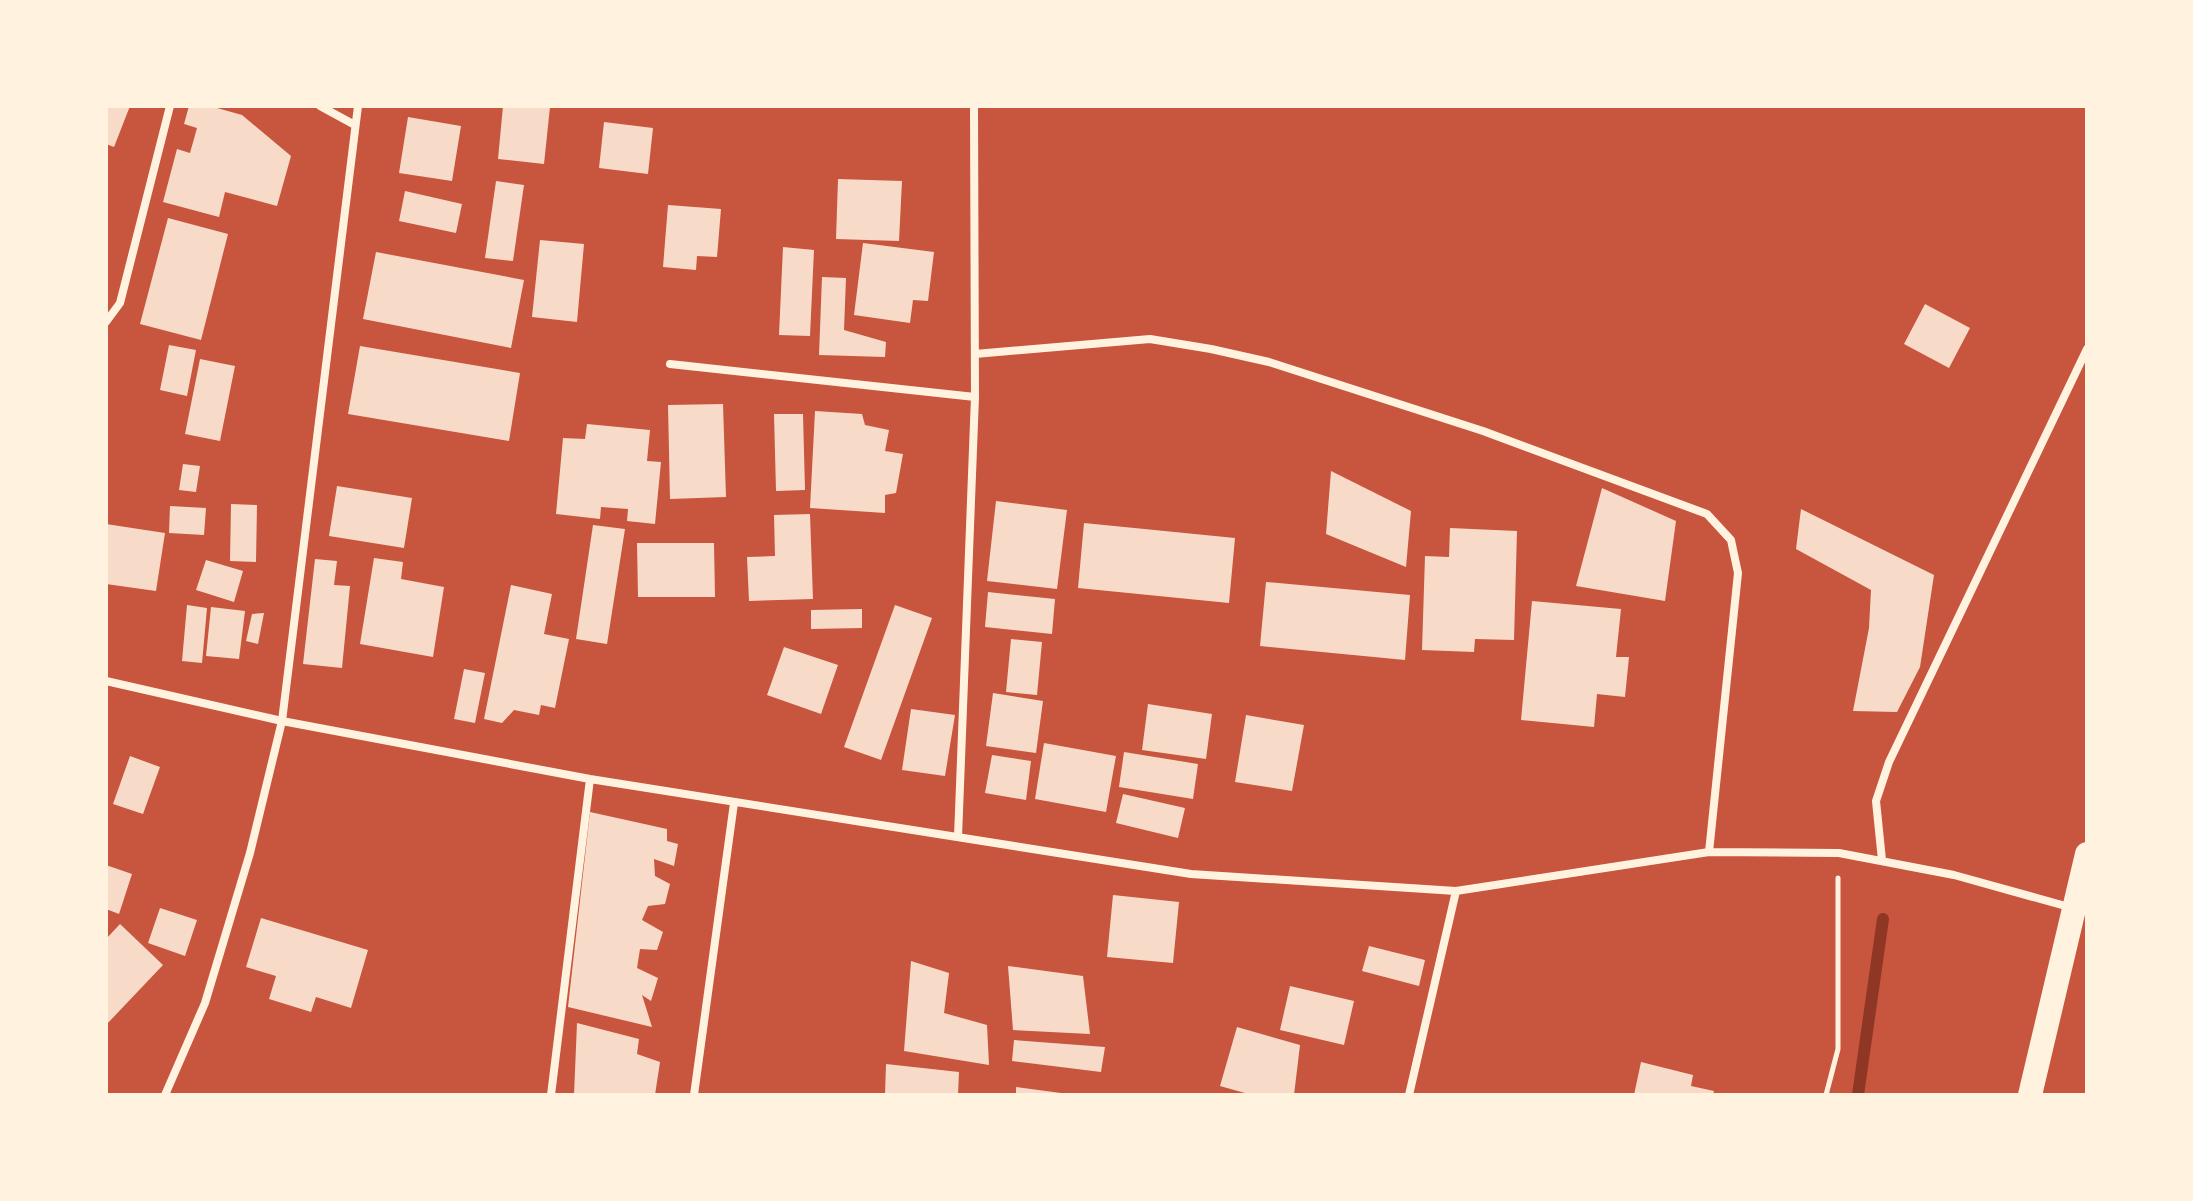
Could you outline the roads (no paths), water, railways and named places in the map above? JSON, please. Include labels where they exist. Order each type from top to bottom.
[{"type":"highway","points":[[2030,1095],[2087,854]]},
{"type":"street","points":[[106,322],[120,303],[170,106]]},
{"type":"street","points":[[320,106],[353,124]]},
{"type":"street","points":[[165,1095],[205,1003],[250,853],[282,721],[353,124],[358,106]]},
{"type":"street","points":[[958,837],[975,397],[974,106]]},
{"type":"street","points":[[975,354],[1150,339],[1211,349],[1269,362],[1483,431],[1707,514],[1731,540],[1738,573],[1709,852]]},
{"type":"street","points":[[1882,860],[1876,801],[1889,762],[2087,349]]},
{"type":"street","points":[[670,364],[975,397]]},
{"type":"street","points":[[106,681],[282,721],[590,779],[1191,874],[1456,891],[1709,852],[1839,853],[1954,875],[2087,912]]},
{"type":"street","points":[[551,1095],[590,779]]},
{"type":"street","points":[[694,1095],[734,803]]},
{"type":"street","points":[[1409,1095],[1456,891]]},
{"type":"waterway","points":[[1858,1095],[1883,919]]}]
